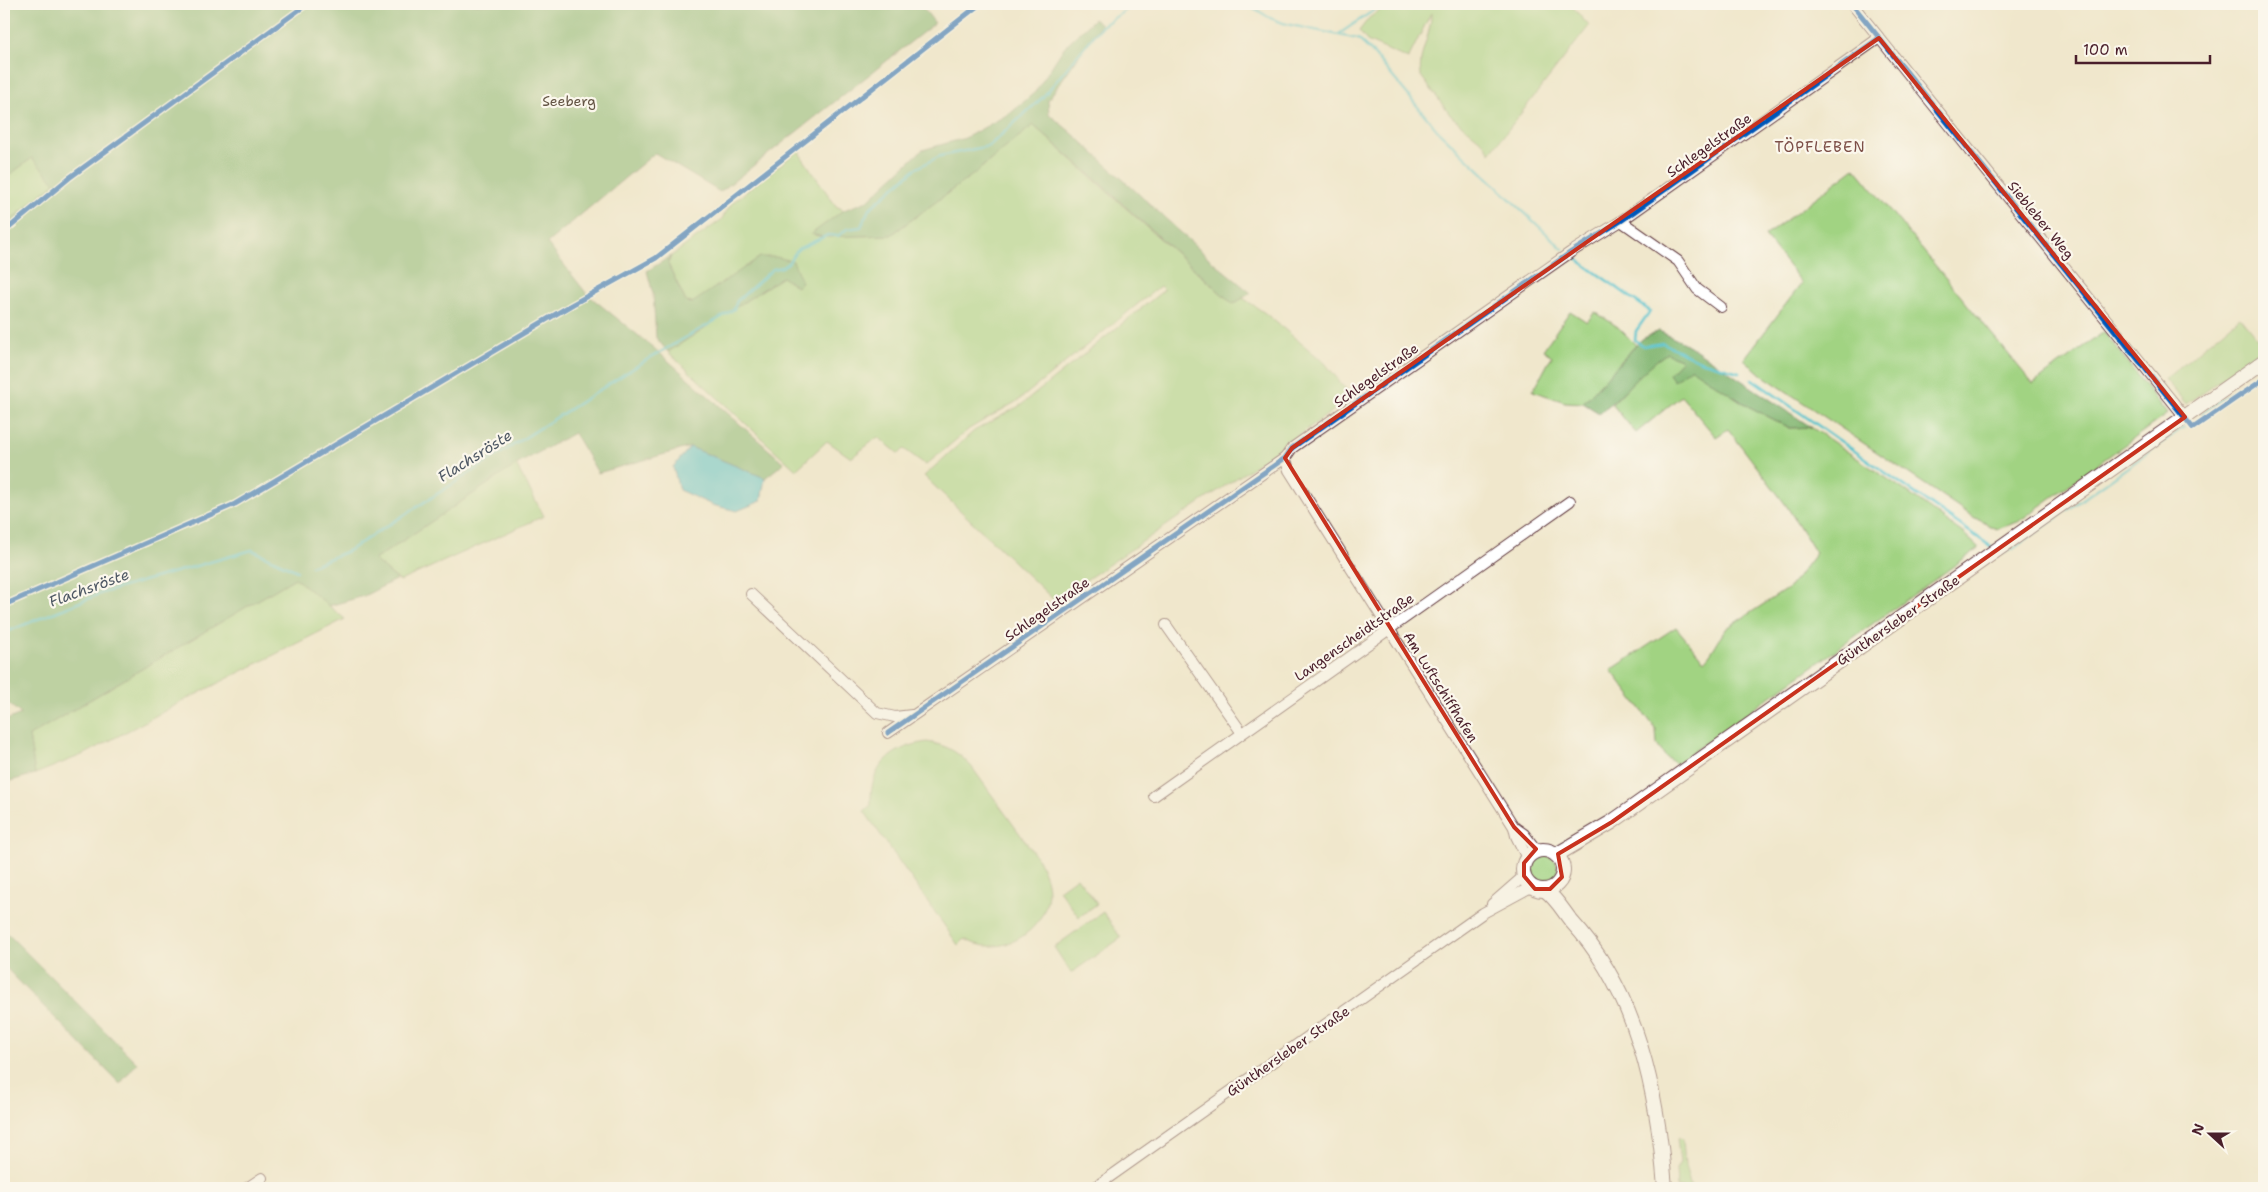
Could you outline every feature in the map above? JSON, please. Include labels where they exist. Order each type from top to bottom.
[{"type":"main road","name":"Günthersleber Straße","points":[[1559,860],[2264,360]]},
{"type":"main road","points":[[1533,884],[1550,889],[1559,882],[1563,871],[1559,860],[1547,850],[1532,854],[1524,864],[1533,884],[1554,898],[1582,931],[1614,982],[1634,1028],[1657,1109],[1665,1188]]},
{"type":"main road","points":[[1559,882],[1578,917],[1582,931]]},
{"type":"street","name":"Siebleber Weg","points":[[1852,4],[2185,417]]},
{"type":"street","name":"Schlegelstraße","points":[[888,733],[1284,458],[1292,448],[1571,252],[1621,221],[1879,38]]},
{"type":"street","points":[[1621,221],[1678,261],[1697,289],[1721,307]]},
{"type":"street","name":"Am Luftschiffhafen","points":[[1284,458],[1289,470],[1514,827],[1524,834],[1532,854]]},
{"type":"street","name":"Langenscheidtstraße","points":[[1154,796],[1570,501]]},
{"type":"street","points":[[751,594],[877,713],[895,717],[914,715]]},
{"type":"street","points":[[1166,625],[1242,733]]},
{"type":"street","name":"Günthersleber Straße","points":[[1094,1188],[1483,913],[1533,884]]},
{"type":"street","points":[[247,1188],[262,1178]]},
{"type":"highlighted area","points":[[1879,38],[2185,417],[1612,822],[1558,854],[1562,877],[1550,889],[1535,889],[1524,876],[1524,863],[1536,849],[1514,827],[1285,458],[1292,448]]},
{"type":"green space","name":"Seeberg","points":[[4,4],[920,4],[935,23],[720,192],[655,153],[547,243],[587,294],[655,349],[784,463],[765,478],[690,447],[598,473],[574,433],[516,465],[374,560],[397,579],[364,596],[329,606],[295,578],[29,736],[35,774],[4,783],[4,721],[21,714],[4,700],[4,226],[55,183],[32,158],[4,179]]},
{"type":"green space","points":[[1389,4],[1567,4],[1571,5],[1589,26],[1490,153],[1483,142],[1451,116],[1421,76],[1421,60],[1431,21],[1431,13],[1408,59],[1367,41],[1359,31],[1369,18]]},
{"type":"green space","points":[[1094,19],[1101,24],[1048,100],[1049,114],[1211,260],[1251,293],[1233,304],[1033,125],[975,173],[891,235],[823,237],[811,234],[844,210],[867,201],[922,150],[965,138],[1012,112],[1035,92],[1065,46]]},
{"type":"green space","points":[[1033,125],[1233,304],[1243,298],[1265,313],[1325,363],[1352,397],[1281,448],[1055,601],[924,476],[974,431],[1021,405],[1164,290],[1160,286],[1019,400],[969,429],[926,465],[904,449],[899,454],[878,437],[851,458],[827,441],[796,470],[668,352],[782,277],[797,287],[792,261],[692,303],[686,302],[668,264],[671,256],[721,220],[732,203],[800,149],[800,154],[836,206],[844,210],[812,234],[823,237],[891,235],[975,173]]},
{"type":"green space","points":[[32,158],[56,183],[4,226],[4,179]]},
{"type":"green space","points":[[1855,168],[2033,384],[2104,332],[2167,414],[2018,522],[1997,529],[1975,518],[1762,375],[1744,359],[1802,283],[1765,236]]},
{"type":"green space","points":[[671,256],[668,264],[686,302],[692,303],[760,257],[776,257],[793,261],[802,282],[797,287],[782,277],[668,352],[656,338],[653,294],[647,271]]},
{"type":"green space","points":[[1570,311],[1587,322],[1595,312],[1618,327],[1636,345],[1583,403],[1565,402],[1533,391],[1552,356],[1543,350]]},
{"type":"green space","points":[[2240,317],[2264,347],[2264,350],[2186,404],[2165,379]]},
{"type":"green space","points":[[1659,331],[1690,346],[1811,427],[1790,428],[1748,406],[1691,368],[1674,381],[1669,374],[1682,360],[1667,353],[1599,413],[1583,403],[1642,339]]},
{"type":"green space","points":[[1667,353],[1682,360],[1748,406],[1790,428],[1811,427],[1904,490],[1964,534],[1979,548],[1676,764],[1665,756],[1657,745],[1656,729],[1611,670],[1676,627],[1704,661],[1727,628],[1790,587],[1816,553],[1786,505],[1728,429],[1716,437],[1681,396],[1636,433],[1612,404],[1648,366]]},
{"type":"green space","points":[[516,465],[544,516],[400,581],[374,560]]},
{"type":"green space","points":[[295,578],[345,619],[183,701],[87,753],[35,774],[29,736]]},
{"type":"green space","points":[[927,742],[951,750],[961,756],[971,766],[1038,859],[1045,875],[1048,892],[1046,906],[1039,919],[1030,930],[1006,944],[978,945],[965,939],[958,945],[864,811],[871,805],[871,792],[874,780],[878,770],[885,761],[903,749]]},
{"type":"green space","points":[[1543,855],[1554,859],[1558,870],[1554,881],[1543,885],[1532,881],[1528,870],[1532,859]]},
{"type":"green space","points":[[1077,877],[1097,904],[1079,917],[1059,890]]},
{"type":"green space","points":[[1103,912],[1121,938],[1071,973],[1054,947]]},
{"type":"green space","points":[[4,930],[137,1063],[120,1084],[4,966]]},
{"type":"green space","points":[[1677,1138],[1683,1139],[1685,1165],[1691,1188],[1677,1188],[1676,1169],[1680,1163]]},
{"type":"water","points":[[690,447],[765,478],[761,501],[737,511],[712,505],[679,490],[673,467]]},
{"type":"waterway","points":[[311,566],[348,551],[648,359],[734,309],[737,301],[773,269],[788,263],[798,249],[828,235],[838,236],[847,229],[861,227],[869,209],[915,169],[940,156],[989,146],[1042,98],[1102,26],[1135,4]]},
{"type":"waterway","points":[[1247,4],[1270,18],[1286,24],[1358,39],[1372,52],[1438,131],[1563,249]]},
{"type":"waterway","points":[[1339,34],[1383,4]]},
{"type":"waterway","points":[[1575,258],[1650,311],[1636,331],[1635,340],[1643,346],[1663,343],[1700,361],[1739,372]]},
{"type":"waterway","points":[[2202,413],[2264,370]]},
{"type":"waterway","points":[[1752,379],[1993,548]]},
{"type":"waterway","points":[[2001,554],[2013,549],[2184,427]]},
{"type":"waterway","name":"Flachsröste","points":[[4,633],[102,593],[252,550],[297,571]]},
{"type":"cycle path","points":[[4,232],[69,178],[307,4]]},
{"type":"cycle path","points":[[4,605],[235,504],[573,304],[656,258],[980,4]]},
{"type":"cycle path","points":[[1852,4],[2193,428],[2264,379]]},
{"type":"cycle path","points":[[888,733],[1285,458],[1292,448],[1571,252],[1621,221],[1879,38]]},
{"type":"district","name":"TÖPFLEBEN","points":[[1820,147]]}]
